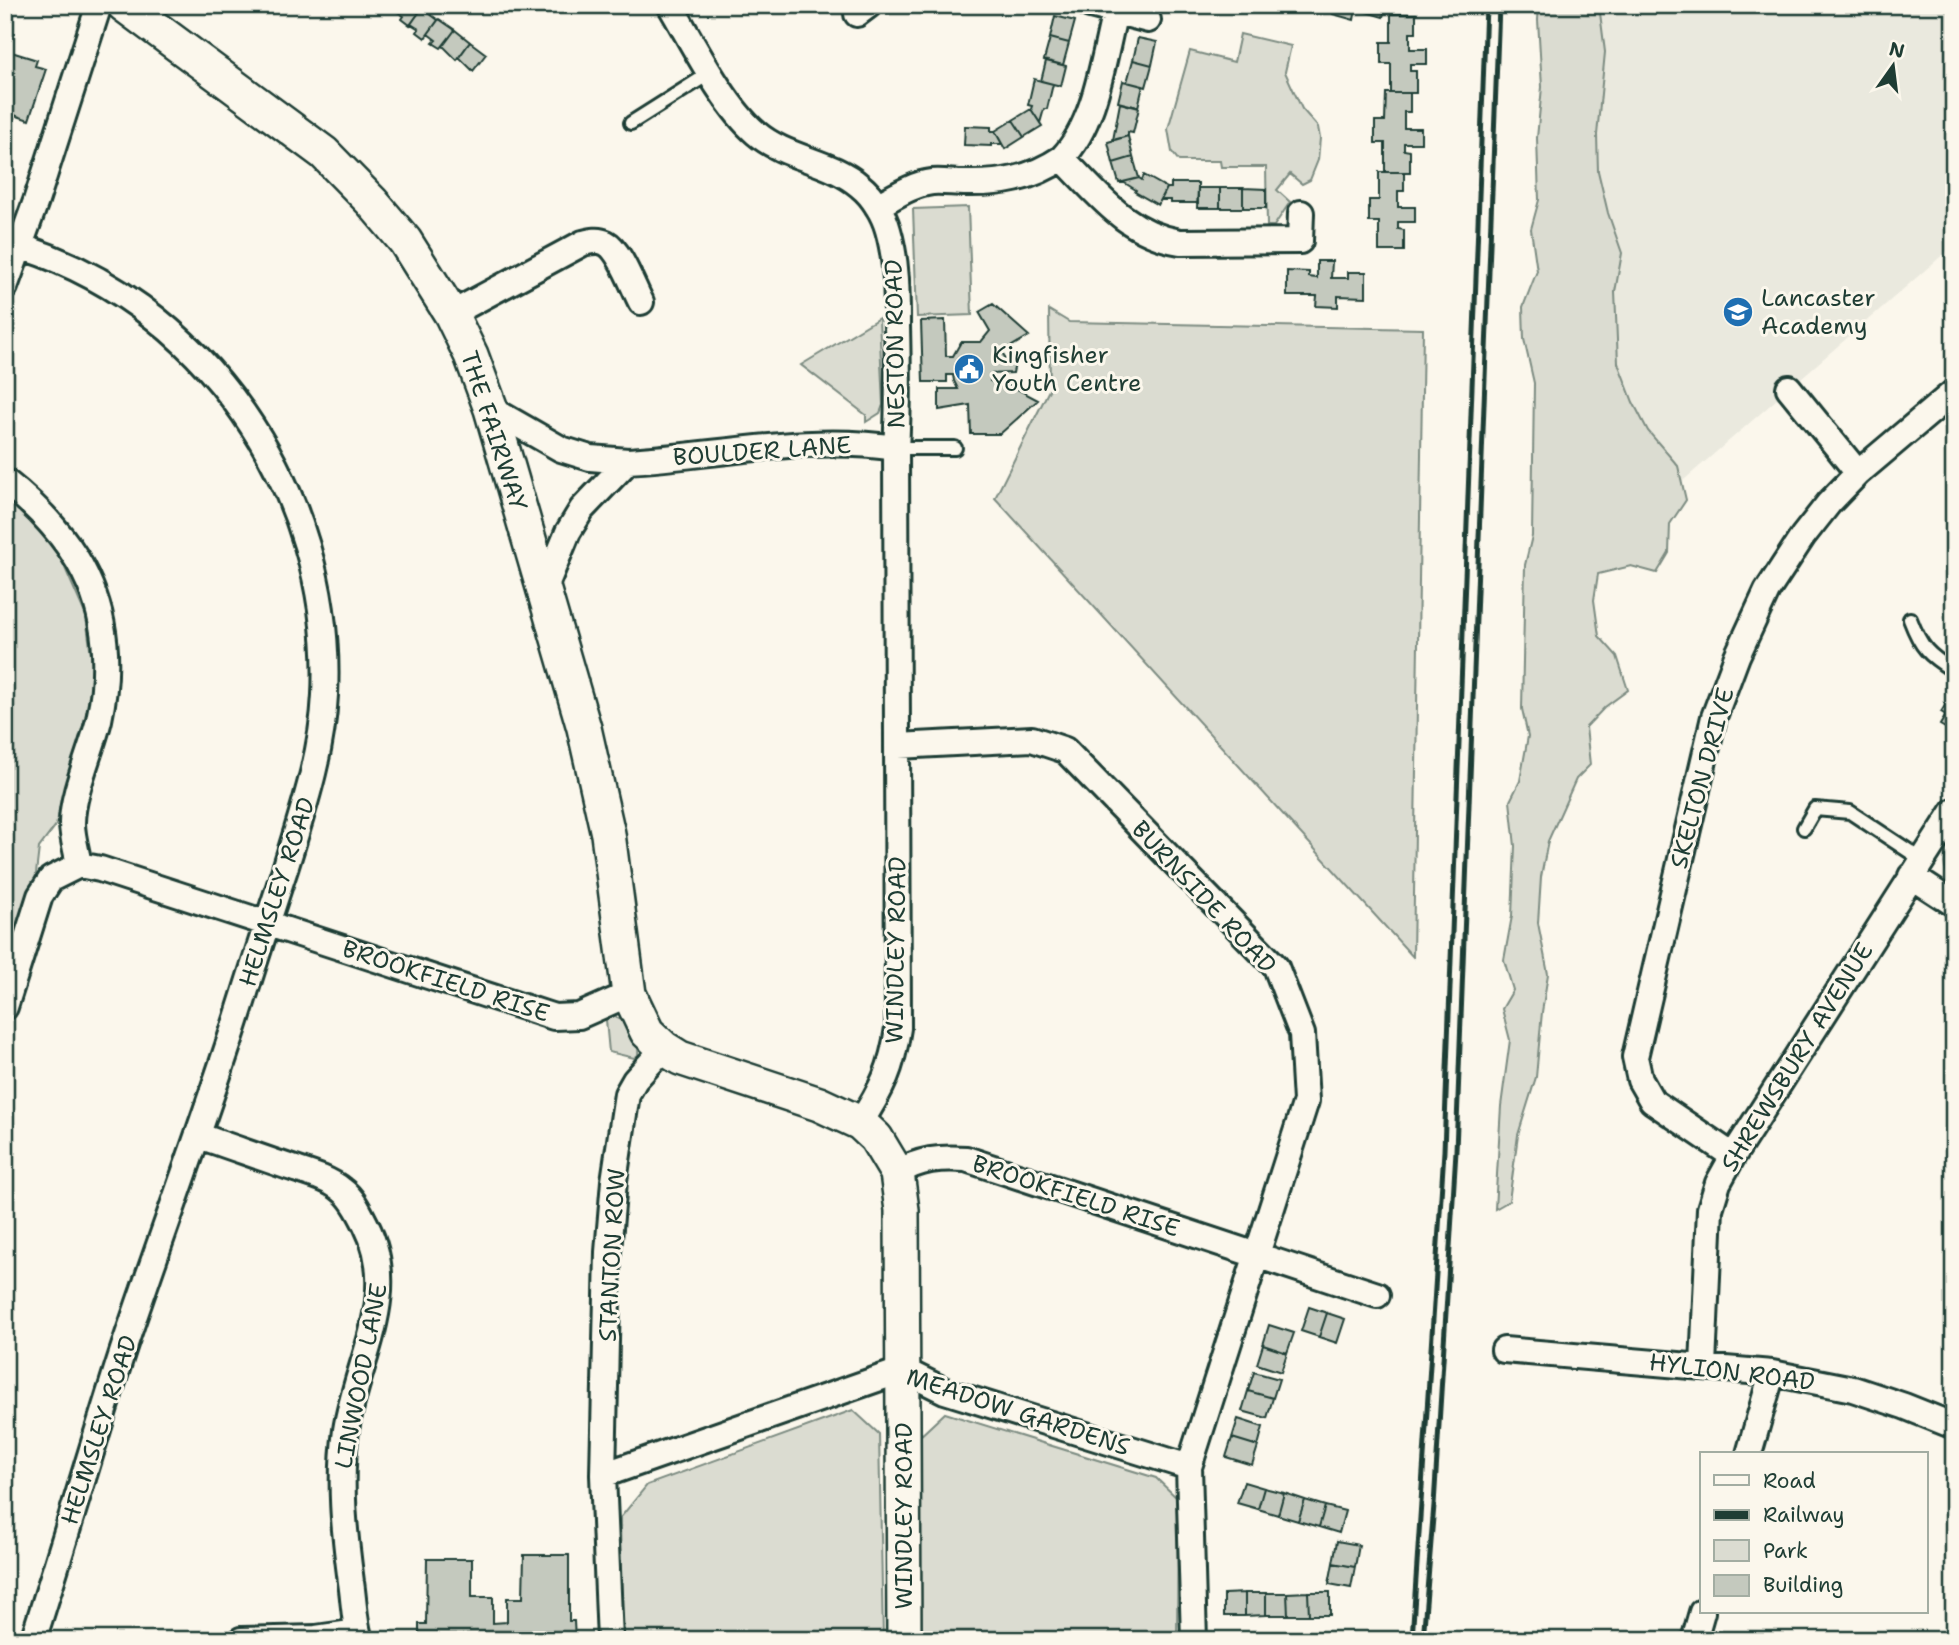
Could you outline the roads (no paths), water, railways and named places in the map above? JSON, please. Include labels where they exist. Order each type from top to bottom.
[{"type":"street","points":[[5,287],[13,244],[99,5]]},
{"type":"street","name":"NESTON ROAD","points":[[670,5],[710,74],[736,111],[756,133],[780,148],[839,172],[861,186],[877,206],[888,227],[896,274],[899,404],[896,448]]},
{"type":"street","points":[[1090,5],[1148,20]]},
{"type":"street","name":"THE FAIRWAY","points":[[138,9],[324,153],[372,201],[405,241],[451,314],[471,355],[491,409],[584,728],[617,888],[629,994]]},
{"type":"street","points":[[877,206],[919,185],[932,182],[991,184],[1011,181],[1047,168],[1062,158],[1084,127],[1115,12]]},
{"type":"street","points":[[1062,158],[1133,226],[1165,239],[1180,242],[1300,242],[1301,213]]},
{"type":"street","points":[[451,314],[583,243],[596,240],[608,244],[617,253],[641,302]]},
{"type":"street","name":"HELMSLEY ROAD","points":[[13,244],[84,273],[146,312],[183,342],[246,413],[274,460],[295,508],[308,550],[320,608],[325,653],[323,723],[311,784],[199,1136],[124,1349],[39,1638]]},
{"type":"street","points":[[1789,388],[1858,473]]},
{"type":"street","name":"SKELTON DRIVE","points":[[1733,1156],[1652,1101],[1640,1080],[1635,1057],[1705,748],[1737,656],[1767,591],[1803,536],[1829,503],[1858,473],[1954,392]]},
{"type":"street","name":"BOULDER LANE","points":[[491,409],[561,449],[590,458],[628,461],[827,442],[863,443],[896,448]]},
{"type":"street","name":"WINDLEY ROAD","points":[[896,448],[898,1028],[889,1073],[860,1123],[888,1155],[897,1173],[902,1210],[904,1640]]},
{"type":"street","points":[[544,590],[568,532],[582,509],[628,461]]},
{"type":"street","points":[[5,481],[55,526],[83,568],[99,612],[105,667],[99,720],[72,823],[79,865],[51,879],[40,897],[5,1007]]},
{"type":"street","name":"BURNSIDE ROAD","points":[[898,746],[1032,739],[1065,750],[1276,967],[1302,1034],[1306,1101],[1189,1467]]},
{"type":"street","name":"SHREWSBURY AVENUE","points":[[1703,1366],[1710,1209],[1718,1184],[1733,1156],[1954,811]]},
{"type":"street","name":"BROOKFIELD RISE","points":[[79,865],[100,869],[268,922],[554,1017],[579,1016],[629,994]]},
{"type":"street","points":[[1916,867],[1954,904]]},
{"type":"street","points":[[629,994],[647,1032],[680,1058],[819,1104],[860,1123]]},
{"type":"street","name":"STANTON ROW","points":[[603,1475],[608,1252],[623,1111],[627,1094],[635,1080],[664,1048]]},
{"type":"street","name":"LINWOOD LANE","points":[[199,1136],[323,1179],[343,1190],[358,1209],[377,1251],[381,1274],[380,1295],[356,1385],[342,1468],[344,1535],[359,1636]]},
{"type":"street","name":"BROOKFIELD RISE","points":[[897,1173],[912,1164],[942,1157],[966,1159],[1377,1295]]},
{"type":"street","name":"HYLION ROAD","points":[[1504,1350],[1772,1373],[1853,1389],[1954,1426]]},
{"type":"street","name":"MEADOW GARDENS","points":[[603,1475],[903,1370],[945,1391],[1189,1467]]},
{"type":"street","points":[[1750,1452],[1772,1373]]},
{"type":"street","points":[[1189,1467],[1194,1640]]},
{"type":"street","points":[[603,1475],[610,1640]]},
{"type":"street","points":[[1694,1640],[1701,1614]]},
{"type":"street","points":[[241,1640],[359,1636]]},
{"type":"lane","points":[[631,123],[710,74]]},
{"type":"lane","points":[[896,448],[955,448]]},
{"type":"lane","points":[[1910,619],[1918,641],[1934,659],[1954,671]]},
{"type":"lane","points":[[1804,828],[1815,810],[1850,812],[1916,867]]},
{"type":"railway","points":[[1412,1640],[1444,1151],[1486,5]]},
{"type":"railway","points":[[1423,1640],[1456,1151],[1499,5]]},
{"type":"place","name":"Lancaster Academy","points":[[1738,312]]},
{"type":"place","name":"Kingfisher Youth Centre","points":[[969,369]]}]
